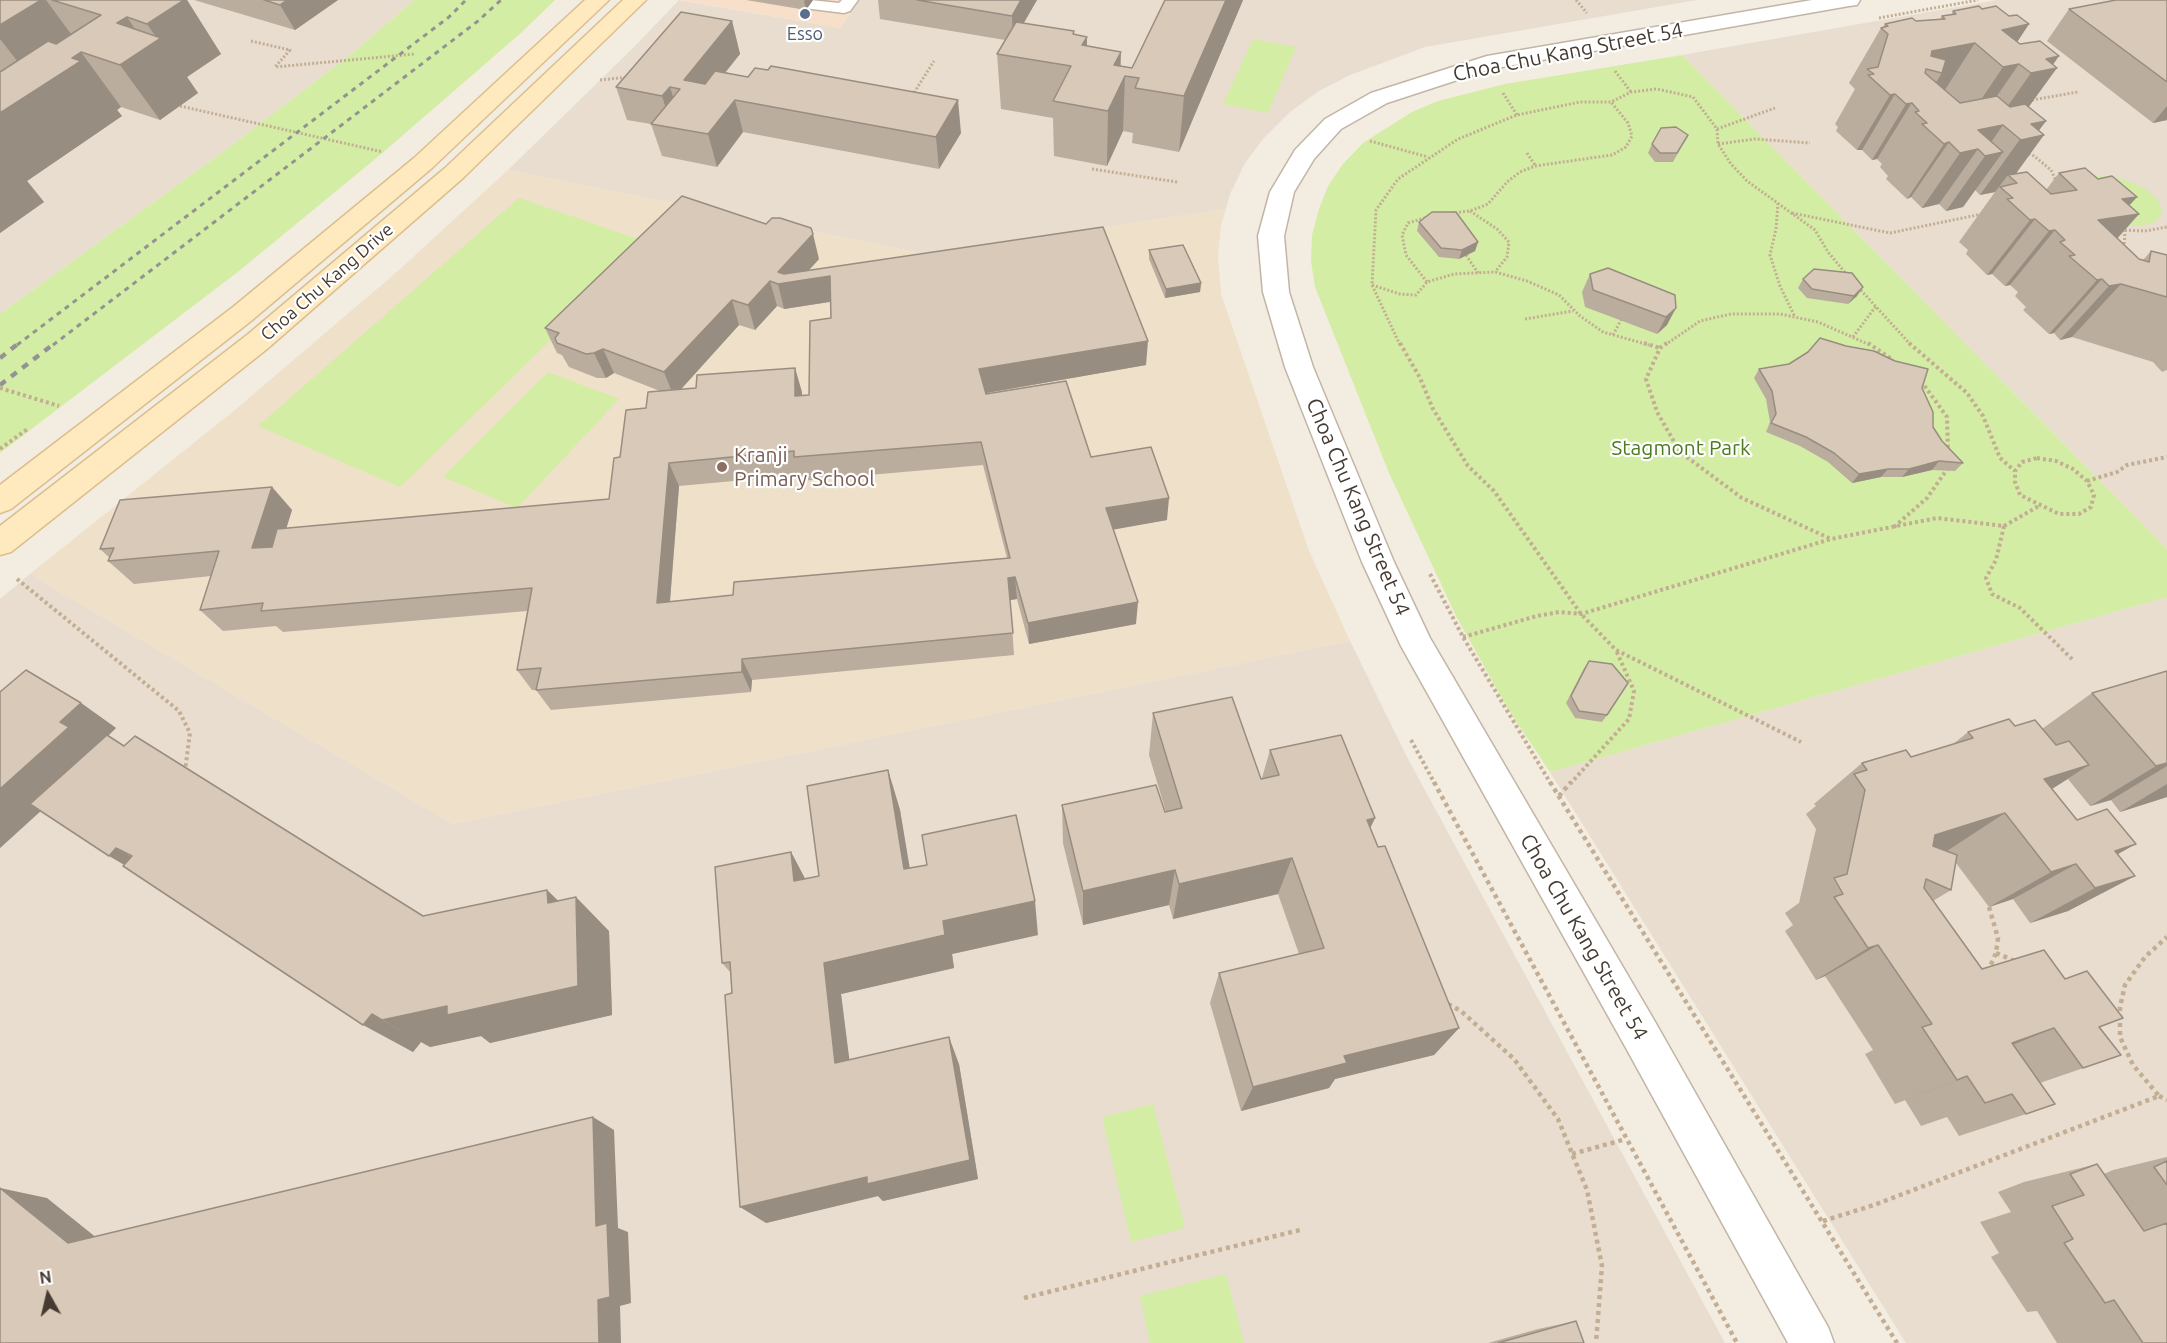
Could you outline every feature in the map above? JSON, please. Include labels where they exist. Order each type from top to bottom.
[{"type":"main road","name":"Choa Chu Kang Drive","points":[[0,501],[242,314],[423,163],[598,0]]},
{"type":"main road","name":"Choa Chu Kang Drive","points":[[0,543],[257,342],[454,172],[635,0]]},
{"type":"street","name":"Choa Chu Kang Street 54","points":[[1812,1343],[1640,1034],[1417,646],[1378,562],[1299,367],[1276,292],[1271,236],[1282,192],[1304,155],[1333,124],[1379,98],[1487,63],[1858,10]]},
{"type":"lane","points":[[810,5],[844,8],[850,0]]},
{"type":"path","points":[[1576,0],[1592,19]]},
{"type":"path","points":[[1858,10],[1978,0]]},
{"type":"path","points":[[251,41],[290,50],[275,67],[415,54]]},
{"type":"path","points":[[908,101],[934,61]]},
{"type":"path","points":[[594,81],[632,77]]},
{"type":"path","points":[[1802,742],[1616,650],[1581,614],[1494,491],[1468,466],[1433,409],[1420,378],[1406,357],[1372,285],[1376,210],[1398,179],[1458,139],[1517,115],[1580,102],[1611,102],[1631,92],[1657,89],[1693,97],[1717,129],[1718,144],[1731,164],[1747,181],[1815,230],[1838,266],[1909,343],[1967,393],[1983,416],[2000,458],[2015,471]]},
{"type":"path","points":[[1502,91],[1517,115]]},
{"type":"path","points":[[2029,100],[2078,92]]},
{"type":"path","points":[[1446,213],[1470,211],[1488,204],[1507,182],[1520,172],[1535,166],[1612,155],[1626,147],[1632,136],[1628,123],[1611,102]]},
{"type":"path","points":[[180,106],[387,152],[378,159]]},
{"type":"path","points":[[1717,129],[1774,108]]},
{"type":"path","points":[[1372,133],[1363,140],[1428,158]]},
{"type":"path","points":[[1718,144],[1755,139],[1810,143]]},
{"type":"path","points":[[2015,148],[2034,156],[2051,170],[2058,184]]},
{"type":"path","points":[[1527,153],[1535,166]]},
{"type":"path","points":[[1092,169],[1177,182]]},
{"type":"path","points":[[1778,203],[1776,229],[1770,255],[1780,286],[1795,317]]},
{"type":"path","points":[[1470,211],[1497,229],[1509,242],[1507,257],[1495,272]]},
{"type":"path","points":[[1791,212],[1890,233],[1993,212]]},
{"type":"path","points":[[1427,282],[1406,255],[1402,235],[1408,223],[1435,215]]},
{"type":"path","points":[[2116,229],[2145,231],[2167,227]]},
{"type":"path","points":[[2123,254],[2126,231]]},
{"type":"path","points":[[1466,255],[1478,273]]},
{"type":"path","points":[[1372,285],[1400,294],[1416,295],[1427,282],[1454,274],[1495,272],[1527,281],[1559,295],[1574,310],[1603,332],[1660,348]]},
{"type":"path","points":[[1853,337],[1876,306]]},
{"type":"path","points":[[1525,319],[1574,310]]},
{"type":"path","points":[[1831,539],[1742,498],[1680,453],[1657,412],[1646,379],[1660,348],[1700,321],[1731,314],[1780,314],[1818,322],[1869,344],[1898,364]]},
{"type":"path","points":[[1613,335],[1621,320]]},
{"type":"path","points":[[1894,527],[1927,498],[1948,471],[1947,417],[1917,377]]},
{"type":"path","points":[[0,388],[59,406],[51,412]]},
{"type":"path","points":[[0,449],[34,424]]},
{"type":"path","points":[[2087,481],[2117,472],[2127,465],[2167,457]]},
{"type":"path","points":[[2037,458],[2056,461],[2073,469],[2087,481],[2094,495],[2091,507],[2079,514],[2059,514],[2039,506],[2020,495],[2015,482],[2015,471],[2022,462],[2037,458]]},
{"type":"path","points":[[1462,637],[1537,616],[1559,612],[1581,614],[1831,539],[1937,518],[2004,526],[2039,506]]},
{"type":"path","points":[[2004,526],[1996,560],[1986,578],[1992,594],[2020,608],[2074,661]]},
{"type":"path","points":[[1426,567],[1462,637],[1558,796],[1898,1343]]},
{"type":"path","points":[[17,579],[179,711],[190,733],[184,777]]},
{"type":"path","points":[[1558,796],[1629,719],[1634,691],[1616,650]]},
{"type":"path","points":[[1410,740],[1737,1343]]},
{"type":"path","points":[[1985,974],[1991,967],[1998,938],[1989,907]]},
{"type":"path","points":[[2167,937],[2145,957],[2125,985],[2120,1007],[2120,1037],[2133,1065],[2159,1096],[2167,1100]]},
{"type":"path","points":[[1996,953],[2017,962]]},
{"type":"path","points":[[1442,1000],[1461,1011],[1514,1059],[1558,1119],[1587,1190],[1602,1266],[1596,1343]]},
{"type":"path","points":[[2110,1002],[2120,1007]]},
{"type":"path","points":[[1823,1221],[1874,1205],[2159,1096]]},
{"type":"path","points":[[1572,1154],[1626,1139]]},
{"type":"path","points":[[1023,1298],[1300,1230]]},
{"type":"shaded area","points":[[0,0],[414,0],[354,52],[220,154],[0,314]]},
{"type":"shaded area","points":[[679,0],[840,28],[860,0],[1697,0],[1425,47],[1350,75],[1319,91],[1290,112],[1263,139],[1245,163],[1230,194],[1226,209],[925,254],[508,170]]},
{"type":"shaded area","name":"Esso","points":[[681,0],[860,0],[840,28]]},
{"type":"shaded area","points":[[1997,0],[2167,0],[2167,549],[1682,55]]},
{"type":"shaded area","name":"Kranji Primary School","points":[[508,170],[925,254],[1226,209],[1221,225],[1218,256],[1221,294],[1309,551],[1350,641],[453,824],[30,574],[235,410],[398,271]]},
{"type":"shaded area","points":[[30,574],[453,824],[1350,641],[1407,757],[1725,1343],[0,1343],[0,599]]},
{"type":"shaded area","points":[[2167,597],[2167,1343],[1906,1343],[1550,772]]},
{"type":"green space","points":[[414,0],[555,0],[522,32],[380,155],[239,271],[0,453],[0,314],[220,154],[354,52]]},
{"type":"green space","points":[[1253,39],[1296,47],[1268,113],[1223,104]]},
{"type":"green space","name":"Stagmont Park","points":[[1682,55],[2167,549],[2167,597],[1550,772],[1508,709],[1456,616],[1389,473],[1315,287],[1311,261],[1312,235],[1328,186],[1343,164],[1363,143],[1412,112],[1438,101],[1505,84]]},
{"type":"green space","points":[[2100,175],[2123,179],[2144,188],[2159,201],[2162,214],[2155,222],[2141,226],[2122,225],[2083,178]]},
{"type":"green space","points":[[519,198],[650,243],[400,487],[258,426]]},
{"type":"green space","points":[[548,372],[619,399],[517,508],[443,477]]},
{"type":"green space","points":[[1153,1104],[1185,1228],[1131,1242],[1102,1117]]},
{"type":"green space","points":[[1226,1274],[1244,1343],[1150,1343],[1140,1296]]},
{"type":"building","points":[[0,0],[41,0],[0,25]]},
{"type":"building","points":[[52,0],[184,0],[147,24],[127,17],[117,23],[161,38],[120,65],[81,52],[72,58],[81,61],[0,113],[0,72],[48,41],[56,44],[101,15]]},
{"type":"building","points":[[264,0],[287,0],[280,5]]},
{"type":"building","points":[[917,0],[1021,0],[1012,16]]},
{"type":"building","points":[[1165,0],[1226,0],[1184,96],[1135,88],[1139,78],[1125,76],[1108,111],[1053,101],[1071,66],[997,54],[1016,22],[1074,31],[1073,34],[1087,37],[1082,45],[1121,52],[1114,65],[1132,68]]},
{"type":"building","points":[[2116,0],[2167,0],[2167,82],[2069,9]]},
{"type":"building","points":[[1979,6],[1982,9],[1996,6],[2009,16],[2017,15],[2029,24],[2002,30],[2020,44],[2040,41],[2059,56],[2046,59],[2057,68],[2031,73],[2019,64],[2003,67],[1975,43],[1932,51],[1931,56],[1946,60],[1942,73],[1926,69],[1925,73],[1960,103],[1997,96],[2010,107],[2025,104],[2046,121],[2031,124],[2044,135],[2021,140],[2003,125],[1978,130],[2003,152],[1985,156],[1978,149],[1960,153],[1949,142],[1944,144],[1922,124],[1927,123],[1915,112],[1919,111],[1912,103],[1906,104],[1895,94],[1890,95],[1868,75],[1874,74],[1867,69],[1878,67],[1888,34],[1881,28],[1888,26],[1885,24],[1912,18],[1916,21],[1945,19],[1942,16],[1956,14],[1953,11]]},
{"type":"building","points":[[681,12],[732,21],[684,80],[705,84],[715,71],[748,77],[755,68],[768,70],[771,66],[958,100],[936,137],[735,100],[708,134],[651,124],[680,89],[670,87],[662,96],[616,87]]},
{"type":"building","points":[[1676,127],[1688,135],[1677,153],[1660,153],[1652,144],[1661,128]]},
{"type":"building","points":[[2085,168],[2098,179],[2112,176],[2137,197],[2122,199],[2139,214],[2098,220],[2139,259],[2149,262],[2151,251],[2167,255],[2167,297],[2121,284],[2109,286],[2102,279],[2097,280],[2069,256],[2075,255],[2060,242],[2065,240],[2055,230],[2049,231],[2035,219],[2030,220],[2007,199],[2013,198],[2000,187],[2017,183],[2008,175],[2027,172],[2051,194],[2077,190],[2059,173]]},
{"type":"building","points":[[682,196],[766,224],[772,218],[780,218],[811,228],[813,234],[778,272],[784,274],[1103,227],[1148,341],[979,369],[986,394],[1066,381],[1091,457],[1151,447],[1169,498],[1106,508],[1138,602],[1028,623],[1015,577],[1008,578],[1013,633],[742,659],[742,672],[536,690],[541,668],[517,670],[532,588],[261,611],[263,603],[200,610],[219,551],[108,561],[114,548],[100,549],[120,500],[272,487],[252,548],[272,547],[277,529],[609,499],[614,458],[620,457],[626,410],[646,408],[648,392],[696,388],[697,375],[795,368],[795,396],[809,395],[810,321],[831,318],[830,276],[778,284],[770,281],[748,305],[732,300],[664,372],[603,349],[586,354],[557,343],[555,338],[559,333],[545,328]],"holes":[[[981,442],[1010,558],[734,582],[733,595],[657,603],[669,463],[794,451],[794,457]]]},
{"type":"building","points":[[1432,212],[1456,212],[1478,242],[1462,250],[1441,248],[1419,222]]},
{"type":"building","points":[[1183,245],[1201,283],[1166,289],[1149,250]]},
{"type":"building","points":[[1608,268],[1675,295],[1676,308],[1666,317],[1593,290],[1590,274]]},
{"type":"building","points":[[1814,269],[1852,273],[1863,287],[1854,296],[1812,289],[1803,279]]},
{"type":"building","points":[[1820,338],[1874,351],[1895,361],[1928,369],[1922,388],[1933,412],[1933,427],[1942,441],[1963,463],[1939,461],[1909,469],[1888,469],[1859,474],[1834,453],[1806,437],[1771,423],[1776,414],[1772,391],[1759,369],[1789,364],[1808,352]]},
{"type":"building","points":[[1589,661],[1612,664],[1628,683],[1607,715],[1579,711],[1571,696]]},
{"type":"building","points":[[26,670],[81,703],[60,722],[69,727],[0,789],[0,692]]},
{"type":"building","points":[[2167,671],[2167,763],[2156,766],[2092,693]]},
{"type":"building","points":[[1232,697],[1261,779],[1279,775],[1270,750],[1341,735],[1375,818],[1367,820],[1378,847],[1385,846],[1459,1028],[1344,1056],[1347,1063],[1253,1087],[1219,973],[1324,948],[1292,858],[1179,884],[1175,870],[1083,891],[1062,805],[1156,785],[1165,812],[1182,808],[1153,713]]},
{"type":"building","points":[[2009,719],[2015,726],[2035,720],[2056,745],[2069,741],[2089,765],[2044,779],[2077,820],[2107,809],[2136,844],[2115,851],[2135,876],[2095,888],[2076,864],[2051,872],[2005,813],[1935,835],[1933,846],[1957,855],[1951,890],[1926,879],[1924,888],[1982,969],[2044,950],[2065,979],[2087,971],[2123,1018],[2099,1027],[2121,1055],[2083,1068],[2054,1028],[2012,1043],[2055,1104],[2026,1114],[2012,1094],[1985,1103],[1967,1076],[1957,1080],[1922,1027],[1932,1024],[1878,945],[1868,948],[1834,897],[1843,894],[1834,878],[1847,874],[1865,790],[1854,774],[1867,770],[1862,763],[1906,750],[1911,757],[1973,738],[1968,732]]},
{"type":"building","points":[[107,735],[124,746],[135,736],[423,916],[547,890],[548,903],[576,897],[578,986],[447,1015],[447,1006],[382,1020],[372,1014],[363,1025],[123,866],[132,856],[116,848],[109,856],[30,804]]},
{"type":"building","points":[[888,770],[904,869],[927,865],[922,835],[1016,815],[1035,901],[943,921],[945,935],[824,963],[835,1063],[949,1037],[970,1160],[867,1184],[867,1177],[740,1207],[725,995],[732,993],[730,962],[722,963],[715,867],[791,852],[794,881],[819,876],[807,786]]},
{"type":"building","points":[[593,1117],[596,1226],[607,1223],[610,1297],[598,1300],[599,1343],[0,1343],[0,1188],[68,1243]]},
{"type":"building","points":[[2167,1161],[2167,1185],[2154,1167]]},
{"type":"building","points":[[2097,1164],[2144,1231],[2167,1223],[2167,1343],[2143,1343],[2114,1300],[2105,1303],[2064,1243],[2073,1239],[2052,1206],[2084,1195],[2070,1174]]},
{"type":"building","points":[[1576,1321],[1584,1343],[1498,1343]]},
{"type":"railway","points":[[17,345],[449,17],[466,0]]},
{"type":"railway","points":[[53,345],[478,21],[501,0]]},
{"type":"railway","points":[[0,358],[19,343]]},
{"type":"railway","points":[[0,385],[55,343]]},
{"type":"place","name":"Esso","points":[[805,14]]},
{"type":"place","name":"Kranji Primary School","points":[[722,467]]}]
